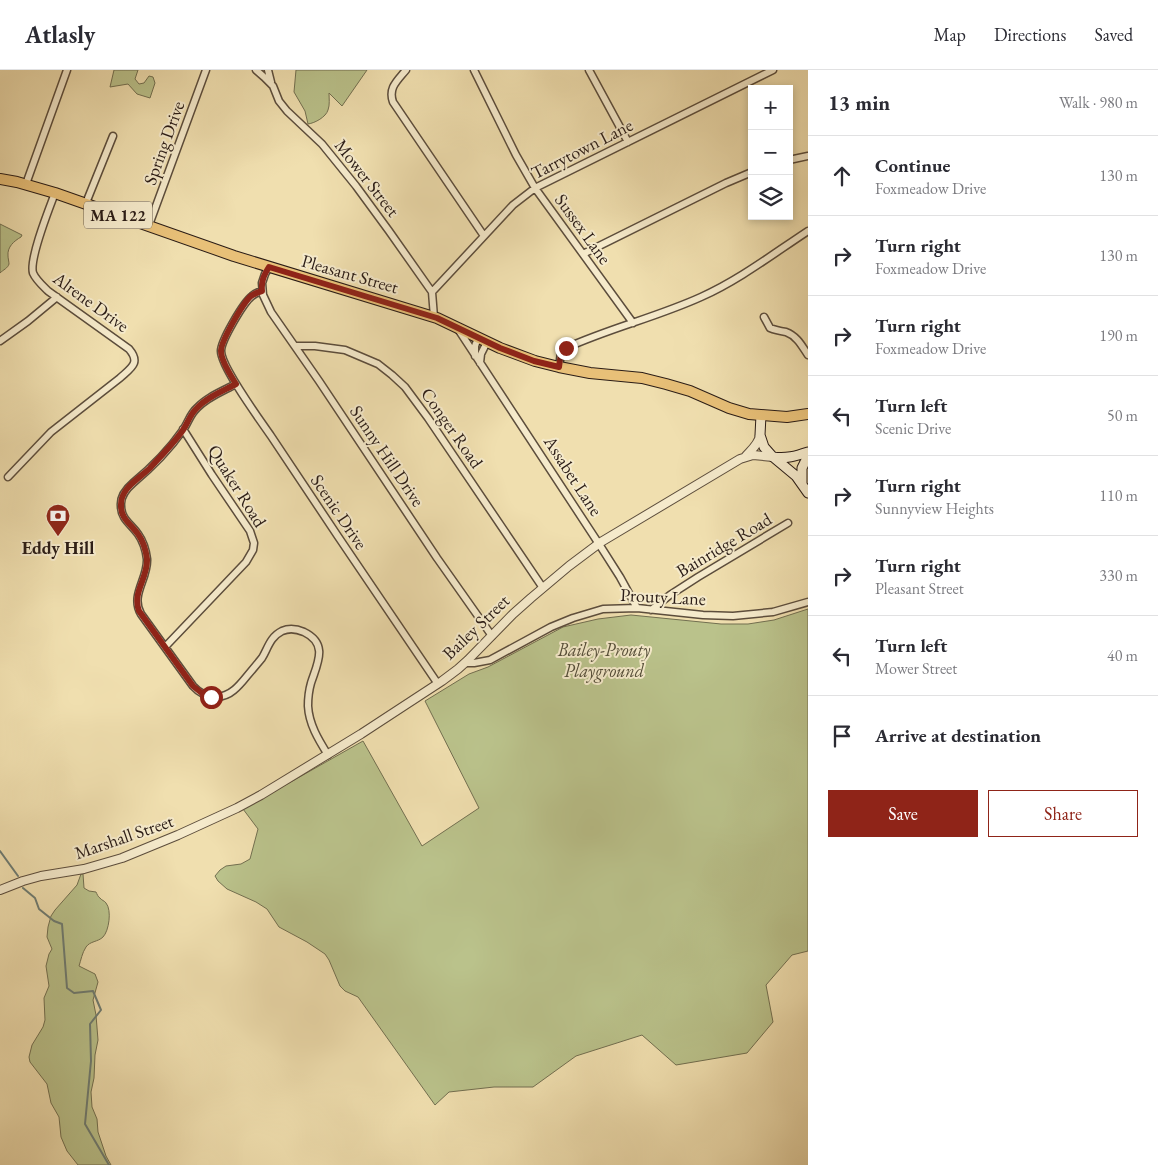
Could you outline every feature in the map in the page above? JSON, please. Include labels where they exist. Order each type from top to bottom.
[{"type":"main road","name":"Pleasant Street","points":[[0,179],[26,184],[55,193],[269,267],[434,317],[500,348],[534,361],[590,373],[642,378],[690,391],[736,410],[761,415],[787,416],[808,414]]},
{"type":"main road","name":"Bailey Street","points":[[760,434],[761,415]]},
{"type":"main road","points":[[760,434],[764,447],[802,483],[808,492]]},
{"type":"main road","points":[[773,457],[783,458],[808,452]]},
{"type":"main road","points":[[802,483],[802,468],[808,456]]},
{"type":"street","points":[[26,184],[67,70]]},
{"type":"street","name":"Spring Drive","points":[[149,225],[206,70]]},
{"type":"street","name":"Mower Street","points":[[256,70],[273,86],[279,101],[284,107],[322,144],[356,186],[432,292]]},
{"type":"street","points":[[268,70],[273,86]]},
{"type":"street","points":[[406,70],[392,89],[391,96],[393,102],[484,236]]},
{"type":"street","name":"Sussex Lane","points":[[474,70],[516,155],[535,188],[633,323]]},
{"type":"street","points":[[589,70],[628,142]]},
{"type":"street","name":"Tarrytown Lane","points":[[432,292],[513,205],[535,188],[770,71]]},
{"type":"street","points":[[86,203],[113,136]]},
{"type":"street","points":[[793,159],[808,156]]},
{"type":"street","points":[[583,254],[748,174]]},
{"type":"street","name":"Alrene Drive","points":[[8,477],[51,432],[131,369],[135,360],[129,349],[57,298],[38,281],[34,274],[32,266],[38,242],[55,193]]},
{"type":"street","points":[[559,367],[564,349],[682,305],[714,291],[808,231]]},
{"type":"street","points":[[262,291],[262,283],[269,267]]},
{"type":"street","name":"Sunny Hill Drive","points":[[262,291],[271,312],[320,381],[437,558],[492,636]]},
{"type":"street","name":"Scenic Drive","points":[[262,291],[250,297],[235,320],[222,345],[221,353],[223,360],[236,384],[438,684]]},
{"type":"street","points":[[432,292],[434,317]]},
{"type":"street","points":[[0,341],[57,298]]},
{"type":"street","points":[[764,317],[770,328],[794,336],[808,355]]},
{"type":"street","name":"Assabet Lane","points":[[456,327],[599,544],[637,608]]},
{"type":"street","points":[[476,357],[474,349],[482,340]]},
{"type":"street","points":[[480,363],[482,340]]},
{"type":"street","name":"Conger Road","points":[[295,346],[315,346],[345,350],[378,364],[392,374],[405,387],[428,418],[543,588]]},
{"type":"street","points":[[236,384],[197,407],[183,430],[148,470],[127,488],[123,494],[121,503],[123,517],[139,536],[146,553],[146,572],[137,596],[138,607],[141,614],[196,690],[216,697],[224,696],[235,689],[259,662],[270,641],[276,635],[292,629],[309,635],[317,646],[319,658],[310,688],[308,700],[309,713],[315,732],[328,755]]},
{"type":"street","name":"Quaker Road","points":[[165,647],[246,562],[253,550],[253,536],[183,430]]},
{"type":"street","name":"Bailey Street","points":[[226,813],[261,795],[328,755],[438,684],[458,669],[513,614],[569,566],[599,544],[743,458],[760,440],[760,434]]},
{"type":"street","name":"Bailey Street","points":[[743,458],[756,455],[773,457]]},
{"type":"street","name":"Bainridge Road","points":[[651,610],[665,598],[698,577],[788,524]]},
{"type":"street","name":"Prouty Lane","points":[[465,662],[474,663],[490,660],[551,627],[603,609],[637,608],[733,616],[773,612],[808,602]]},
{"type":"street","name":"Marshall Street","points":[[0,890],[41,876],[84,869],[122,858],[226,813]]},
{"type":"green space","points":[[114,70],[138,70],[135,79],[139,84],[144,83],[149,76],[153,77],[155,83],[150,98],[137,94],[128,84],[110,87]]},
{"type":"green space","points":[[296,70],[367,70],[342,106],[329,93],[327,113],[320,119],[308,124],[305,111],[294,92]]},
{"type":"green space","points":[[0,224],[22,235],[10,247],[8,253],[9,264],[0,273]]},
{"type":"green space","name":"Bailey-Prouty Playground","points":[[808,609],[808,951],[792,955],[766,985],[773,1022],[747,1053],[676,1065],[642,1035],[576,1056],[533,1087],[494,1087],[449,1092],[435,1105],[358,997],[345,991],[340,986],[325,954],[279,927],[267,909],[227,889],[215,876],[226,866],[241,864],[250,859],[258,829],[243,809],[363,741],[422,846],[479,808],[425,701],[469,674],[488,667],[563,627],[598,619],[631,615],[721,624],[748,624],[774,620]]},
{"type":"green space","points":[[81,874],[83,874],[84,888],[96,892],[106,903],[109,910],[109,920],[105,934],[101,939],[86,947],[79,966],[95,974],[98,982],[93,1000],[98,1040],[91,1092],[92,1107],[97,1119],[98,1132],[111,1165],[78,1165],[67,1151],[61,1137],[59,1117],[51,1103],[47,1084],[30,1062],[29,1057],[32,1045],[45,1020],[44,998],[49,986],[46,966],[52,949],[47,937],[51,916],[77,885]]},
{"type":"waterway","points":[[0,851],[18,876]]},
{"type":"waterway","points":[[23,888],[35,898],[39,909],[54,921],[62,924],[67,988],[74,993],[93,991],[101,1010],[90,1024],[91,1061],[85,1124],[109,1165]]},
{"type":"place","name":"Eddy Hill","points":[[58,537]]},
{"type":"route","points":[[211,697],[199,692],[193,686],[139,611],[137,596],[146,572],[146,553],[137,532],[123,517],[121,503],[125,491],[148,470],[183,430],[197,407],[236,384],[222,357],[222,345],[231,326],[250,297],[262,291],[262,283],[269,267],[437,318],[500,348],[548,365],[559,367],[562,352],[566,348]]}]
